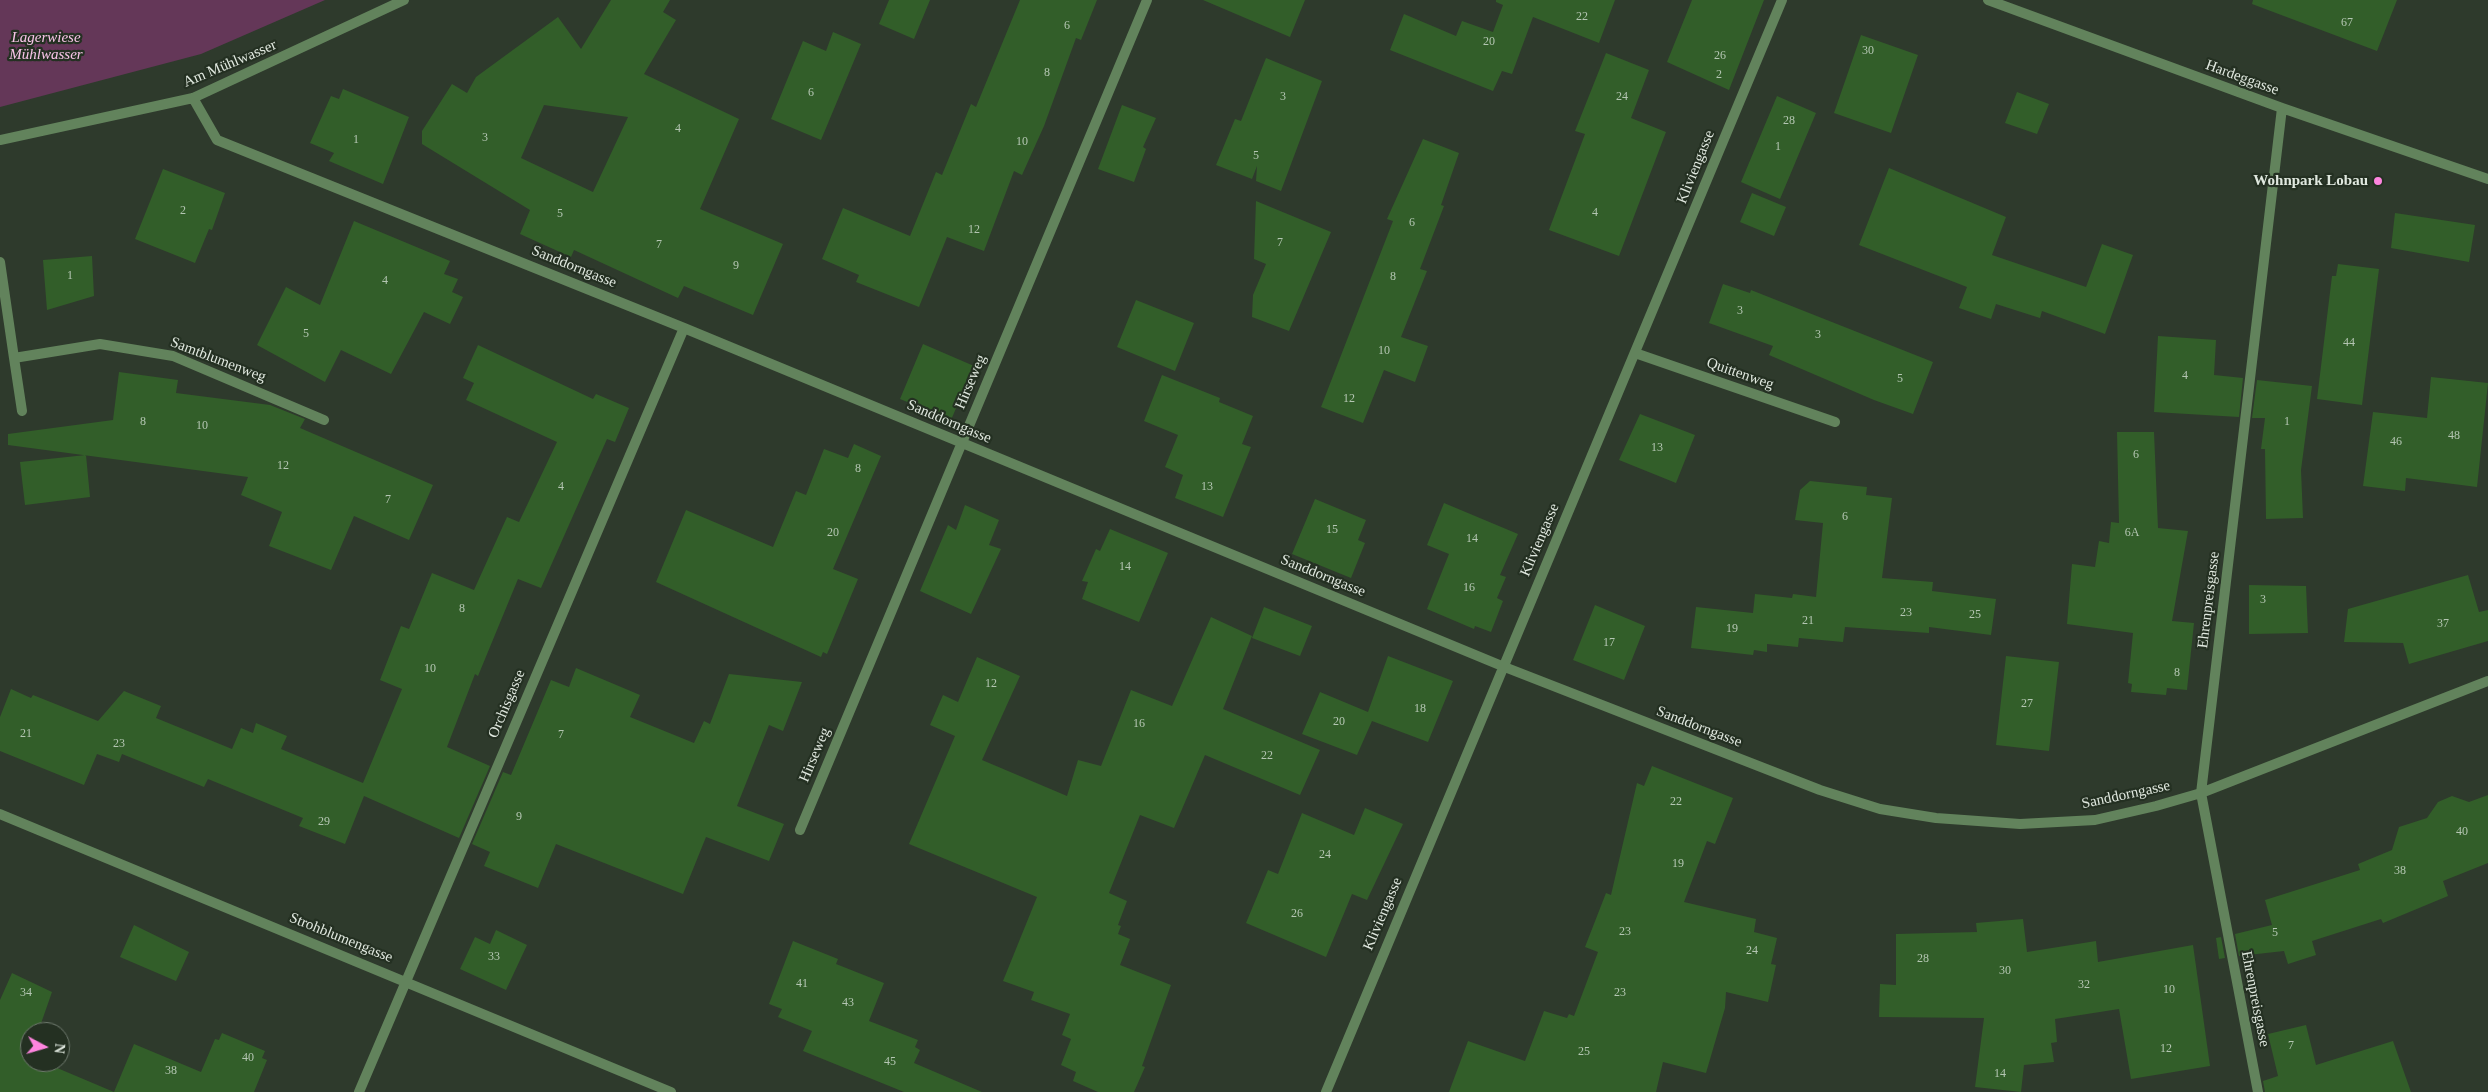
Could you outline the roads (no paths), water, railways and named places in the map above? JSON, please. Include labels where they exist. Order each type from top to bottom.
[{"type":"street","name":"Am Mühlwasser","points":[[0,140],[193,98],[404,0]]},
{"type":"street","name":"Hirseweg","points":[[800,830],[1147,0]]},
{"type":"street","name":"Kliviengasse","points":[[1326,1092],[1502,666],[1635,354],[1782,0]]},
{"type":"street","name":"Hardeggasse","points":[[1988,0],[2282,108],[2488,179]]},
{"type":"street","name":"Sanddorngasse","points":[[193,98],[217,140],[684,328],[1502,666],[1820,790],[1880,809],[1936,818],[2020,824],[2095,820],[2201,793],[2488,681]]},
{"type":"street","name":"Ehrenpreisgasse","points":[[2258,1092],[2201,793],[2282,108]]},
{"type":"street","points":[[0,262],[22,412]]},
{"type":"street","name":"Orchisgasse","points":[[359,1092],[684,328]]},
{"type":"street","name":"Samtblumenweg","points":[[14,358],[100,344],[173,356],[324,420]]},
{"type":"street","name":"Quittenweg","points":[[1635,354],[1835,422]]},
{"type":"street","name":"Strohblumengasse","points":[[0,814],[671,1092]]},
{"type":"place","name":"Wohnpark Lobau","points":[[2378,181]]},
{"type":"park label","name":"Lagerwiese Mühlwasser","points":[[46,46]]}]
